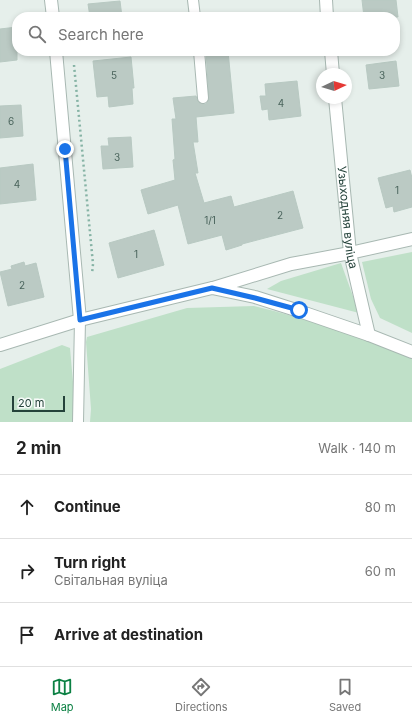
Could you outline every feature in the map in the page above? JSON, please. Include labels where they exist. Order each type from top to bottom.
[{"type":"street","points":[[51,0],[52,12]]},
{"type":"street","points":[[326,0],[327,12]]},
{"type":"street","points":[[56,56],[80,320]]},
{"type":"street","points":[[331,56],[332,68]]},
{"type":"street","name":"Узыходняя вуліца","points":[[336,104],[350,254],[369,334]]},
{"type":"street","points":[[0,345],[80,320],[212,288],[291,264],[350,254],[412,239]]},
{"type":"street","points":[[212,288],[299,310],[369,334],[412,352]]},
{"type":"lane","points":[[193,0],[194,12]]},
{"type":"lane","points":[[199,56],[203,98]]},
{"type":"lane","points":[[78,422],[80,320]]},
{"type":"path","points":[[73,59],[93,264],[92,279]]},
{"type":"green space","points":[[412,252],[412,333],[380,318],[371,299],[362,262]]},
{"type":"green space","points":[[341,263],[359,313],[267,289],[281,281]]},
{"type":"green space","points":[[254,306],[334,329],[412,359],[412,422],[90,422],[91,409],[86,342],[87,337],[187,308]]},
{"type":"green space","points":[[62,345],[70,348],[75,405],[73,422],[0,422],[0,369]]},
{"type":"building","points":[[362,0],[396,0],[397,12],[363,12]]},
{"type":"building","points":[[120,1],[121,12],[89,12],[88,4]]},
{"type":"building","points":[[12,28],[12,56],[17,56],[17,60],[0,62],[0,29]]},
{"type":"building","points":[[206,56],[228,56],[234,113],[196,117],[198,142],[193,142],[198,173],[195,173],[204,203],[231,196],[234,207],[293,191],[303,228],[242,244],[226,250],[222,235],[188,244],[178,205],[148,214],[141,190],[175,180],[172,119],[176,119],[173,98],[196,96],[198,102],[203,104],[206,104],[209,100]]},
{"type":"building","points":[[131,57],[134,88],[132,88],[133,104],[109,107],[108,96],[97,97],[93,61]]},
{"type":"building","points":[[396,61],[399,86],[369,89],[366,65]]},
{"type":"building","points":[[297,81],[301,116],[269,120],[268,109],[262,110],[260,96],[266,96],[265,84]]},
{"type":"building","points":[[21,105],[23,136],[0,138],[0,106]]},
{"type":"building","points":[[131,137],[133,167],[103,169],[101,146],[109,146],[108,138]]},
{"type":"building","points":[[33,164],[36,200],[0,204],[0,168]]},
{"type":"building","points":[[410,170],[412,178],[412,207],[394,212],[393,206],[386,208],[378,178]]},
{"type":"building","points":[[154,230],[164,265],[118,278],[109,243]]},
{"type":"building","points":[[24,262],[25,266],[36,263],[44,297],[8,306],[0,272],[12,269],[11,266]]},
{"type":"route","points":[[65,149],[80,320],[212,288],[299,310]]}]
